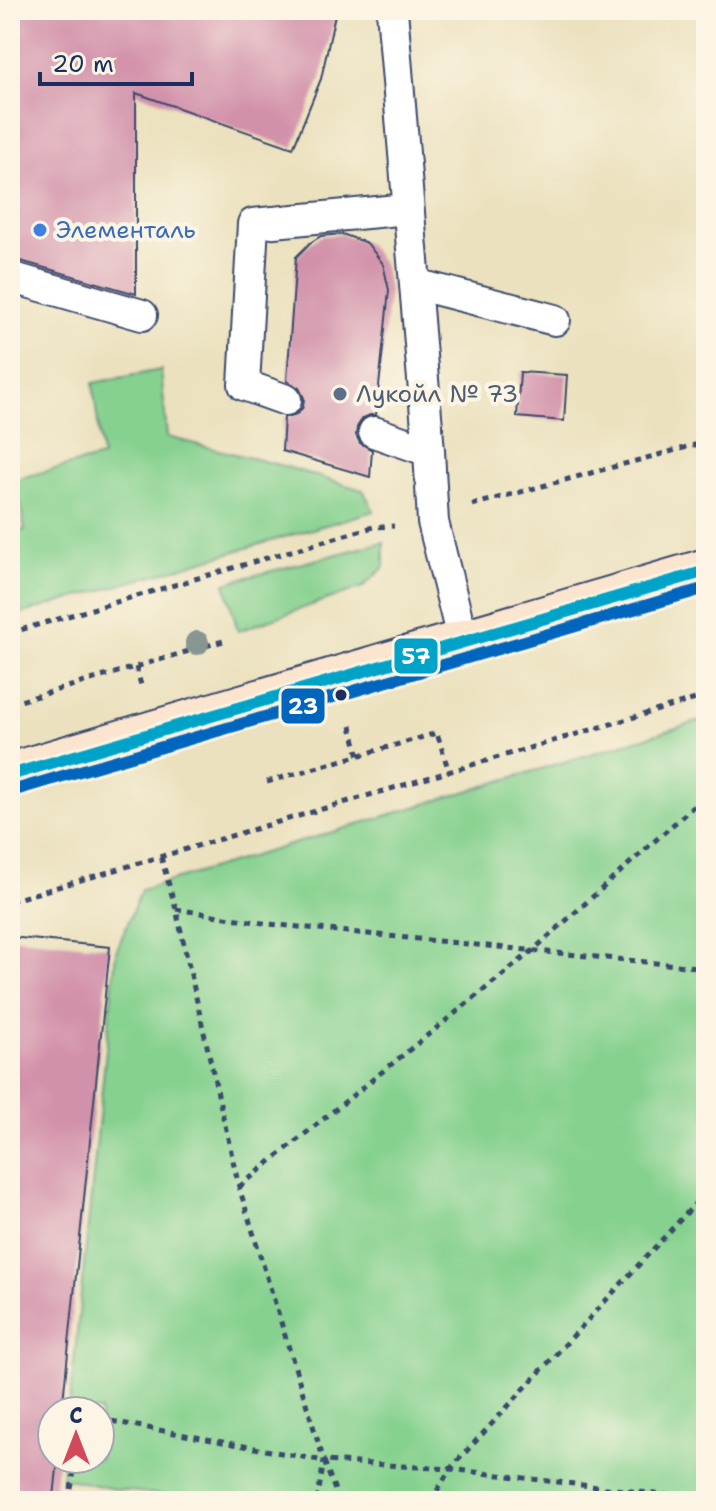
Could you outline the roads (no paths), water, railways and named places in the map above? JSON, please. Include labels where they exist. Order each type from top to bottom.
[{"type":"main road","points":[[10,775],[706,571]]},
{"type":"lane","points":[[392,10],[433,522],[463,642]]},
{"type":"lane","points":[[286,400],[244,385],[253,224],[408,209]]},
{"type":"lane","points":[[10,277],[142,315]]},
{"type":"lane","points":[[415,284],[555,320]]},
{"type":"lane","points":[[374,432],[429,451]]},
{"type":"place","name":"Элементаль","points":[[40,230]]},
{"type":"place","name":"Лукойл № 73","points":[[340,394]]}]
